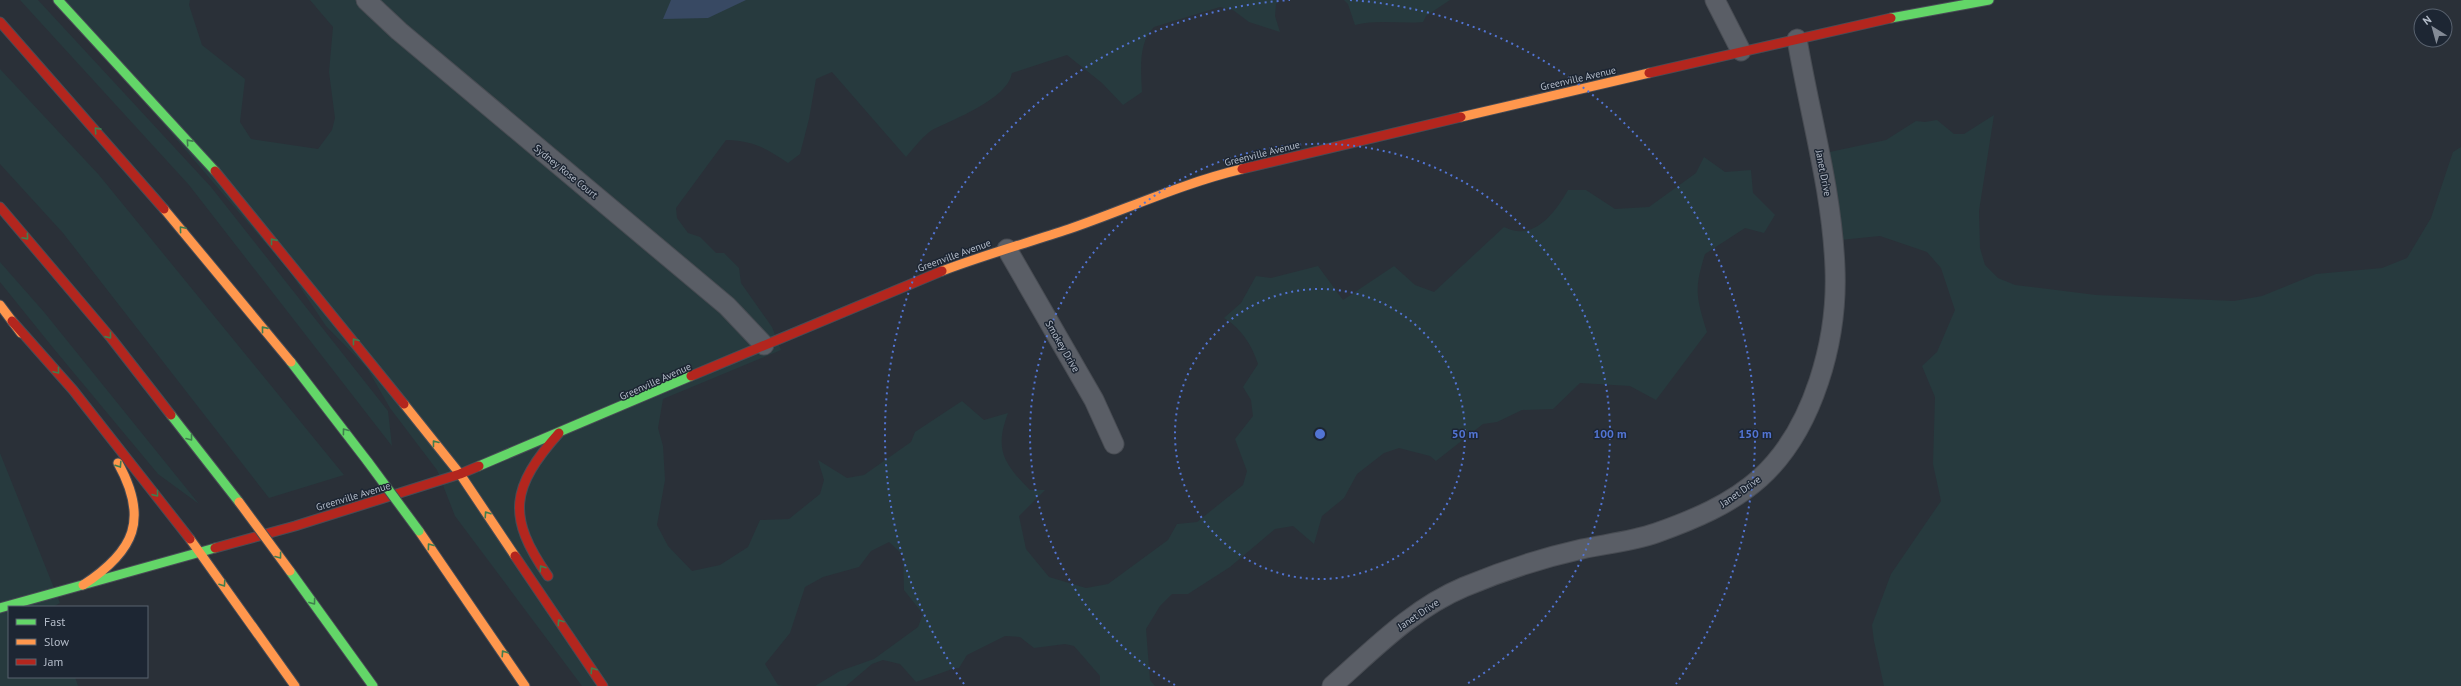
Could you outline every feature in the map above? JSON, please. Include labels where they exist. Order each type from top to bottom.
[{"type":"main road","points":[[58,0],[157,106],[249,211],[460,474],[603,686]]},
{"type":"main road","name":"Greenville Avenue","points":[[0,608],[295,526],[460,474],[929,276],[986,254],[1007,249],[1069,229],[1180,187],[1229,172],[1741,51],[1926,10],[1989,0]]},
{"type":"main road","points":[[0,22],[156,198],[290,361],[419,531],[525,686]]},
{"type":"main road","points":[[0,207],[110,338],[239,502],[372,686]]},
{"type":"main road","points":[[0,305],[68,399],[119,463],[131,486],[136,510],[131,534],[119,557],[96,577],[83,584]]},
{"type":"main road","points":[[12,321],[73,390],[201,552],[296,686]]},
{"type":"main road","points":[[555,587],[527,544],[519,523],[518,513],[521,492],[531,470],[559,433]]},
{"type":"main road","points":[[573,624],[582,654]]},
{"type":"street","name":"Sydney Rose Court","points":[[366,0],[405,36],[727,306],[764,345]]},
{"type":"street","points":[[1715,0],[1741,51]]},
{"type":"street","name":"Janet Drive","points":[[1332,686],[1402,624],[1432,603],[1464,587],[1509,570],[1579,550],[1654,534],[1704,515],[1736,496],[1761,477],[1781,455],[1800,425],[1817,389],[1830,334],[1835,270],[1829,195],[1805,88],[1798,39]]},
{"type":"street","name":"Smokey Drive","points":[[1007,249],[1094,400],[1114,444]]},
{"type":"green space","points":[[20,0],[38,0],[211,187],[388,411],[392,446],[189,185]]},
{"type":"green space","points":[[57,0],[190,0],[189,5],[202,45],[245,79],[240,122],[251,139],[318,149],[332,130],[335,118],[329,72],[333,27],[310,0],[1279,0],[1276,4],[1275,16],[1280,32],[1249,22],[1233,10],[1220,7],[1154,27],[1145,40],[1143,48],[1141,66],[1142,92],[1123,105],[1102,83],[1067,55],[1012,73],[1008,83],[990,100],[978,108],[932,130],[906,157],[832,72],[816,79],[809,119],[800,154],[788,163],[759,146],[744,142],[726,140],[676,208],[677,218],[688,233],[700,237],[716,253],[724,253],[739,268],[741,283],[772,327],[781,350],[663,399],[658,428],[663,446],[665,480],[657,525],[668,546],[692,571],[720,565],[748,547],[760,520],[789,519],[820,494],[824,480],[818,460],[847,478],[864,475],[911,442],[915,432],[962,401],[984,420],[1008,413],[1002,437],[1004,456],[1014,472],[1030,490],[1045,490],[1019,516],[1026,549],[1049,577],[1086,588],[1108,584],[1168,540],[1177,524],[1197,522],[1243,485],[1247,471],[1235,439],[1253,416],[1251,400],[1243,387],[1258,364],[1253,350],[1241,332],[1224,318],[1241,303],[1256,276],[1271,278],[1318,266],[1343,300],[1394,266],[1415,285],[1434,292],[1504,227],[1515,231],[1525,231],[1542,223],[1557,208],[1568,190],[1586,190],[1615,209],[1649,207],[1696,173],[1704,157],[1725,172],[1751,170],[1753,193],[1775,215],[1764,233],[1745,228],[1705,254],[1699,276],[1698,293],[1700,310],[1707,332],[1656,400],[1630,386],[1580,383],[1553,409],[1522,410],[1497,422],[1483,424],[1436,461],[1430,456],[1399,448],[1384,453],[1357,474],[1344,498],[1322,516],[1314,544],[1293,526],[1275,529],[1230,567],[1188,594],[1172,594],[1160,606],[1146,629],[1150,680],[1155,686],[1100,686],[1100,676],[1074,646],[1065,644],[1034,648],[1020,637],[1005,636],[967,655],[959,668],[955,668],[916,682],[900,664],[883,660],[872,664],[846,686],[815,686],[840,671],[874,659],[918,627],[923,614],[904,590],[903,555],[889,542],[871,551],[859,567],[823,577],[805,587],[790,633],[765,664],[778,685],[784,686],[582,686],[455,516],[437,470],[390,408],[367,368],[326,326],[290,272]]},
{"type":"green space","points":[[1344,0],[1450,0],[1426,16],[1423,22],[1372,22],[1355,25],[1348,4]]},
{"type":"green space","points":[[0,69],[99,175],[344,475],[269,498],[63,233],[0,164]]},
{"type":"green space","points":[[1994,115],[1979,211],[1980,248],[1985,265],[1998,278],[2015,285],[2096,295],[2234,301],[2262,296],[2316,274],[2382,268],[2407,258],[2431,218],[2453,152],[2461,147],[2461,686],[1884,686],[1872,625],[1891,574],[1941,501],[1933,464],[1935,397],[1922,366],[1937,352],[1955,310],[1941,268],[1927,252],[1880,236],[1840,240],[1825,153],[1886,140],[1916,121],[1925,122],[1937,120],[1954,134],[1964,134]]},
{"type":"green space","points":[[0,262],[44,312],[199,504],[158,474],[54,349],[0,282]]},
{"type":"green space","points":[[0,453],[60,603],[55,606],[8,606],[8,678],[75,678],[78,686],[0,686]]},
{"type":"water","points":[[671,0],[746,0],[708,18],[663,19]]},
{"type":"traffic: fast","points":[[58,0],[215,171]]},
{"type":"traffic: fast","points":[[1891,18],[1989,0]]},
{"type":"traffic: fast","points":[[291,362],[368,462]]},
{"type":"traffic: fast","points":[[479,466],[691,376]]},
{"type":"traffic: fast","points":[[171,415],[239,502]]},
{"type":"traffic: fast","points":[[368,462],[419,531]]},
{"type":"traffic: fast","points":[[0,608],[215,548]]},
{"type":"traffic: fast","points":[[290,571],[373,686]]},
{"type":"traffic: slow","points":[[1461,117],[1649,73]]},
{"type":"traffic: slow","points":[[942,271],[1069,229],[1198,181],[1242,169]]},
{"type":"traffic: slow","points":[[164,209],[291,362]]},
{"type":"traffic: slow","points":[[0,305],[21,333]]},
{"type":"traffic: slow","points":[[404,404],[460,474],[515,556]]},
{"type":"traffic: slow","points":[[83,585],[101,572],[115,559],[125,546],[132,532],[134,517],[133,501],[128,483],[118,463]]},
{"type":"traffic: slow","points":[[239,502],[290,571]]},
{"type":"traffic: slow","points":[[419,531],[525,686]]},
{"type":"traffic: slow","points":[[190,539],[295,686]]},
{"type":"traffic: jam","points":[[1649,73],[1891,18]]},
{"type":"traffic: jam","points":[[0,22],[164,209]]},
{"type":"traffic: jam","points":[[1242,169],[1461,117]]},
{"type":"traffic: jam","points":[[215,171],[404,404]]},
{"type":"traffic: jam","points":[[0,207],[111,338],[171,415]]},
{"type":"traffic: jam","points":[[691,376],[942,271]]},
{"type":"traffic: jam","points":[[12,321],[73,390],[190,539]]},
{"type":"traffic: jam","points":[[548,576],[534,555],[525,536],[520,519],[520,502],[523,486],[531,470],[543,452],[559,433]]},
{"type":"traffic: jam","points":[[215,548],[295,526],[460,474],[479,466]]},
{"type":"traffic: jam","points":[[515,556],[603,686]]}]
